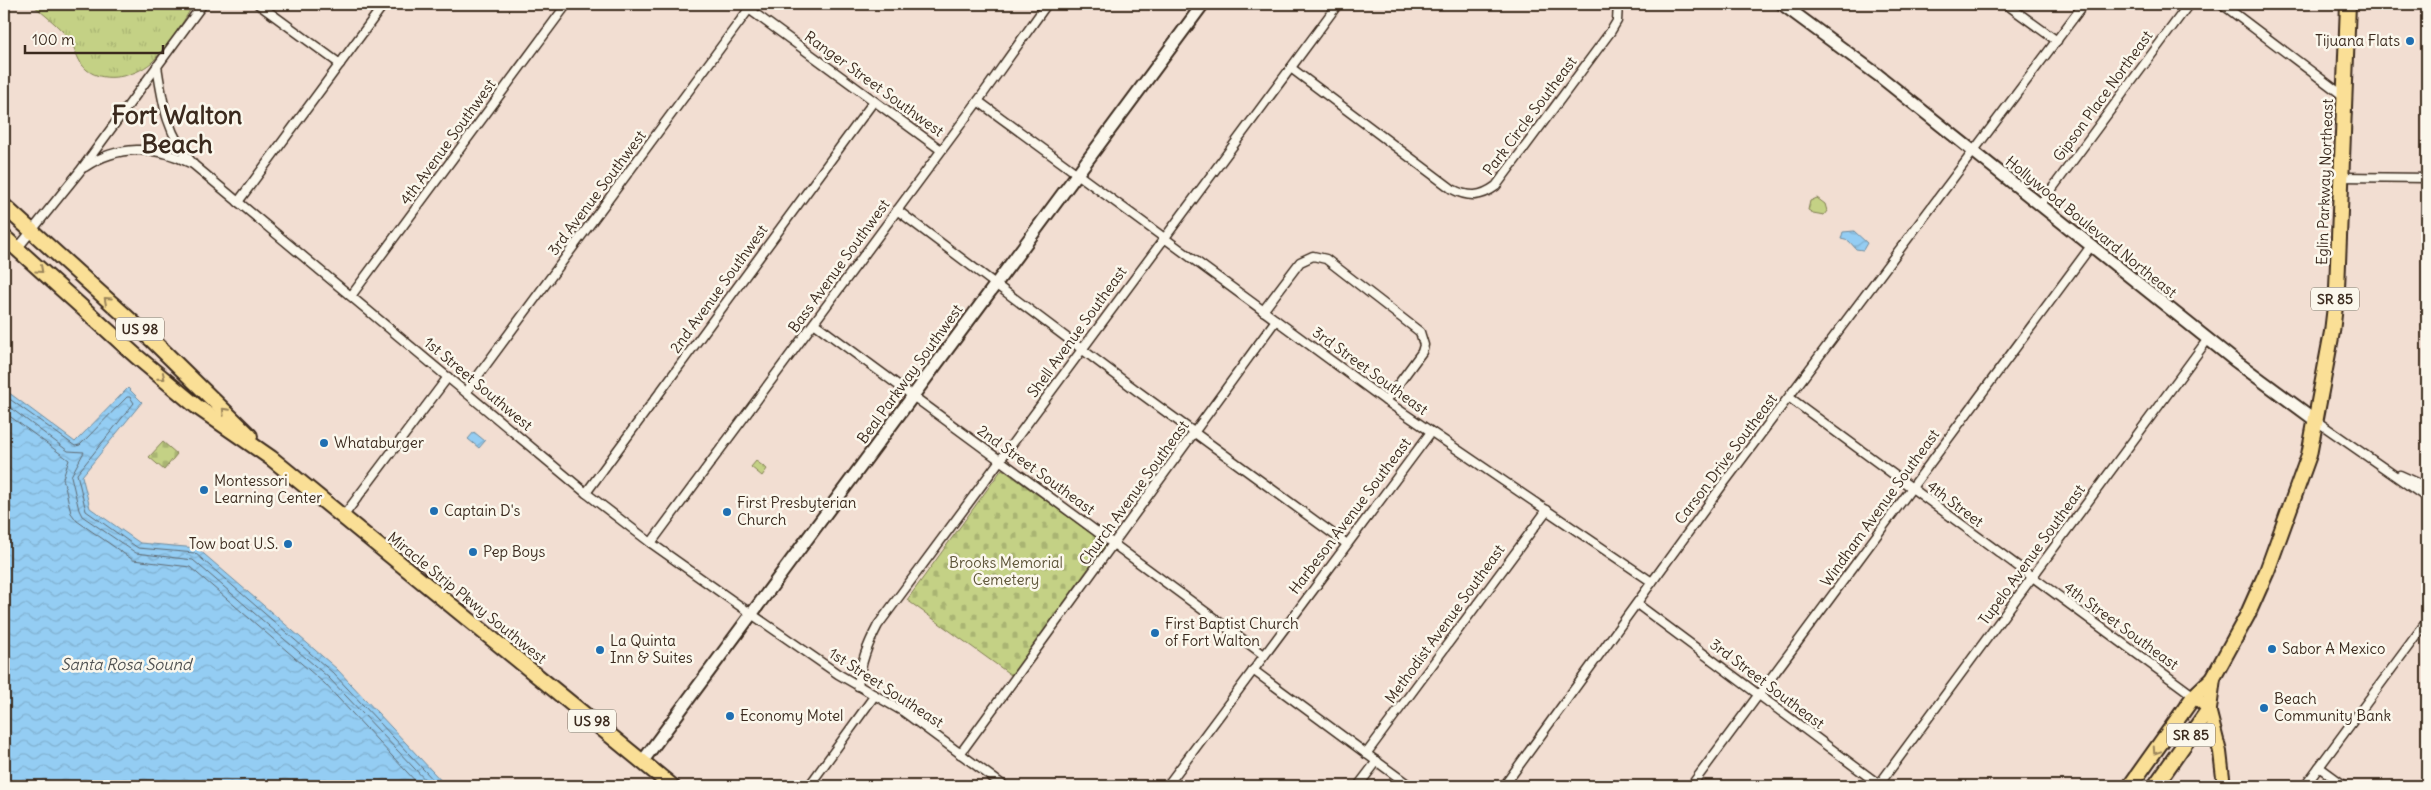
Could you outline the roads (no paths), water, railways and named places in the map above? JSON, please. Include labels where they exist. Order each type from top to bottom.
[{"type":"highway","name":"Eglin Parkway Northeast","points":[[2315,420],[2332,332],[2337,289],[2348,4]]},
{"type":"highway","name":"Miracle Strip Pkwy Southwest","points":[[4,206],[164,351],[271,458],[642,762]]},
{"type":"highway","name":"Miracle Strip Pkwy Southwest","points":[[4,237],[136,356],[196,406],[271,458]]},
{"type":"highway","name":"SR 85","points":[[2130,786],[2194,696],[2213,678],[2247,616],[2270,565],[2309,455],[2315,420]]},
{"type":"highway","name":"SR 85","points":[[2155,786],[2209,709],[2213,678]]},
{"type":"highway","name":"US 98","points":[[642,762],[672,786]]},
{"type":"main road","name":"Beal Parkway Southwest","points":[[642,762],[1203,4]]},
{"type":"main road","name":"Hollywood Boulevard Northeast","points":[[1787,5],[1878,75],[2208,339],[2315,420]]},
{"type":"main road","points":[[2194,696],[2209,709],[2220,752],[2224,786]]},
{"type":"street","points":[[258,4],[340,64]]},
{"type":"street","points":[[238,202],[384,4]]},
{"type":"street","name":"4th Avenue Southwest","points":[[351,296],[567,4]]},
{"type":"street","name":"Ranger Street Southwest","points":[[742,4],[942,150]]},
{"type":"street","name":"Bass Avenue Southwest","points":[[651,543],[978,101],[1047,4]]},
{"type":"street","name":"Shell Avenue Southeast","points":[[858,686],[865,648],[878,625],[1338,4]]},
{"type":"street","name":"Park Circle Southeast","points":[[1291,68],[1452,189],[1463,195],[1478,195],[1496,186],[1611,31],[1617,21],[1618,4]]},
{"type":"street","points":[[2006,4],[2057,41]]},
{"type":"street","name":"Carson Drive Southeast","points":[[1504,786],[1721,487],[1790,398],[2084,4]]},
{"type":"street","name":"Gipson Place Northeast","points":[[2040,205],[2189,4]]},
{"type":"street","points":[[2222,4],[2344,97]]},
{"type":"street","points":[[17,249],[80,171],[201,5]]},
{"type":"street","name":"3rd Avenue Southwest","points":[[466,392],[749,9]]},
{"type":"street","name":"1st Street Southwest","points":[[157,66],[171,130],[178,146],[194,165],[586,493],[651,543],[751,614]]},
{"type":"street","name":"3rd Street Southeast","points":[[978,101],[1386,401],[1652,582]]},
{"type":"street","name":"2nd Avenue Southwest","points":[[586,493],[874,102]]},
{"type":"street","name":"1st Street Southwest","points":[[80,171],[109,155],[137,149],[171,154],[194,165]]},
{"type":"street","points":[[2342,176],[2427,178]]},
{"type":"street","points":[[897,210],[1347,544]]},
{"type":"street","name":"Windham Avenue Southeast","points":[[1691,786],[2092,246]]},
{"type":"street","points":[[1264,311],[1300,262],[1313,256],[1326,260],[1420,332],[1424,345],[1422,352],[1386,401]]},
{"type":"street","name":"Church Avenue Southeast","points":[[960,754],[1276,320]]},
{"type":"street","name":"2nd Street Southeast","points":[[814,323],[1264,655]]},
{"type":"street","name":"Tupelo Avenue Southeast","points":[[1879,786],[2208,339]]},
{"type":"street","points":[[342,518],[448,377]]},
{"type":"street","name":"4th Street","points":[[1790,398],[2032,578]]},
{"type":"street","name":"Hollywood Boulevard Northeast","points":[[2315,420],[2427,498]]},
{"type":"street","name":"Harbeson Avenue Southeast","points":[[1167,786],[1431,432]]},
{"type":"street","name":"Hollywood Boulevard Northeast","points":[[2384,469],[2427,487]]},
{"type":"street","name":"Methodist Avenue Southeast","points":[[1366,754],[1546,510]]},
{"type":"street","name":"4th Street Southeast","points":[[2032,578],[2194,696]]},
{"type":"street","name":"3rd Street Southeast","points":[[1637,604],[1879,786]]},
{"type":"street","name":"1st Street Southeast","points":[[751,614],[858,686],[904,712],[1004,786]]},
{"type":"street","points":[[2305,786],[2427,621]]},
{"type":"street","points":[[1253,670],[1410,786]]},
{"type":"street","points":[[810,786],[875,696]]},
{"type":"street","points":[[1358,786],[1377,762]]},
{"type":"street","points":[[2319,767],[2345,786]]},
{"type":"water","points":[[1854,231],[1867,243],[1863,250],[1856,249],[1849,241],[1841,239],[1843,232]]},
{"type":"water","name":"Santa Rosa Sound","points":[[128,388],[142,402],[82,476],[90,508],[140,543],[197,548],[337,669],[446,786],[4,786],[4,389],[75,442]]},
{"type":"water","points":[[474,432],[485,441],[479,448],[468,439]]},
{"type":"place","name":"Tijuana Flats","points":[[2410,41]]},
{"type":"place","name":"Whataburger","points":[[324,443]]},
{"type":"place","name":"Montessori Learning Center","points":[[204,490]]},
{"type":"place","name":"Captain D's","points":[[434,511]]},
{"type":"place","name":"First Presbyterian Church","points":[[727,512]]},
{"type":"place","name":"Tow boat U.S.","points":[[288,544]]},
{"type":"place","name":"Pep Boys","points":[[473,552]]},
{"type":"place","name":"First Baptist Church of Fort Walton","points":[[1155,633]]},
{"type":"place","name":"Sabor A Mexico","points":[[2272,649]]},
{"type":"place","name":"La Quinta Inn & Suites","points":[[600,650]]},
{"type":"place","name":"Beach Community Bank","points":[[2264,708]]},
{"type":"place","name":"Economy Motel","points":[[730,716]]},
{"type":"district","name":"Fort Walton Beach","points":[[177,130]]},
{"type":"park label","name":"Brooks Memorial Cemetery","points":[[1006,572]]}]
